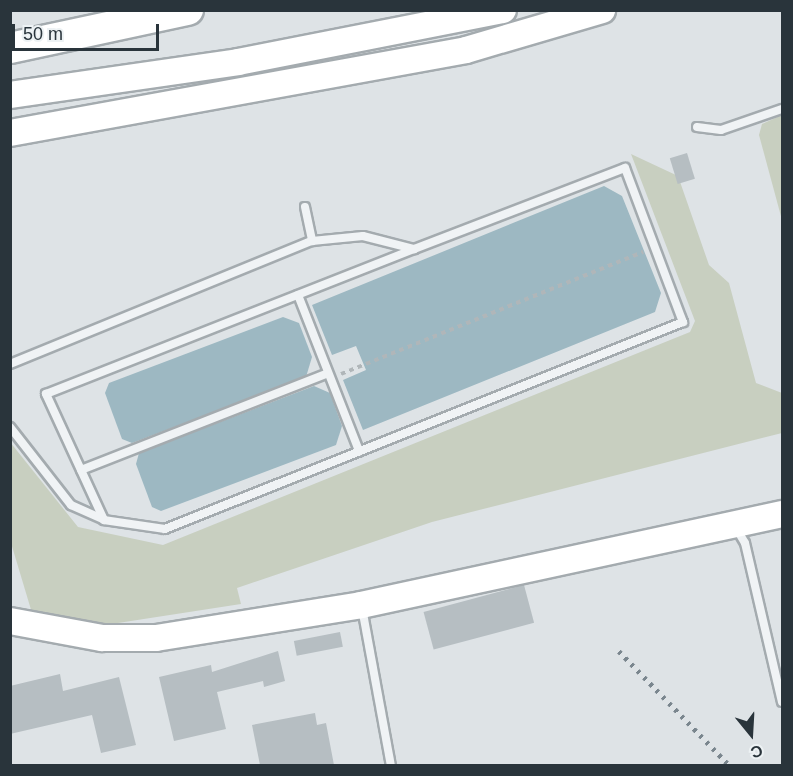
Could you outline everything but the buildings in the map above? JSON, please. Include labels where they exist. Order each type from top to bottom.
[{"type":"highway","points":[[10,48],[188,10]]},
{"type":"main road","points":[[10,95],[349,42],[503,10]]},
{"type":"main road","points":[[10,133],[465,50],[602,10]]},
{"type":"main road","points":[[10,621],[102,638],[156,638],[361,605],[783,514]]},
{"type":"lane","points":[[697,128],[721,130],[783,109]]},
{"type":"lane","points":[[10,427],[71,505],[104,520],[165,529],[683,322],[625,168],[46,394],[104,520]]},
{"type":"lane","points":[[305,207],[312,241]]},
{"type":"lane","points":[[10,364],[312,241],[363,236],[414,249]]},
{"type":"lane","points":[[298,295],[359,451]]},
{"type":"lane","points":[[81,470],[330,376]]},
{"type":"lane","points":[[734,525],[745,543],[783,702]]},
{"type":"lane","points":[[361,605],[391,765]]},
{"type":"path","points":[[330,376],[655,248]]},
{"type":"green space","points":[[782,115],[782,220],[759,135],[762,124]]},
{"type":"green space","points":[[631,154],[678,176],[709,265],[729,283],[756,383],[782,393],[782,433],[432,522],[237,588],[241,604],[105,625],[32,613],[11,543],[10,442],[78,527],[163,545],[690,332],[695,321]]},
{"type":"water","points":[[604,186],[622,196],[661,293],[655,312],[363,430],[343,380],[366,370],[356,346],[332,355],[312,305]]},
{"type":"water","points":[[283,317],[299,323],[312,357],[306,377],[132,443],[122,439],[105,393],[109,383]]},
{"type":"water","points":[[314,386],[330,393],[342,426],[336,445],[161,511],[152,507],[136,464],[139,453]]},
{"type":"railway","points":[[619,651],[730,766]]}]
